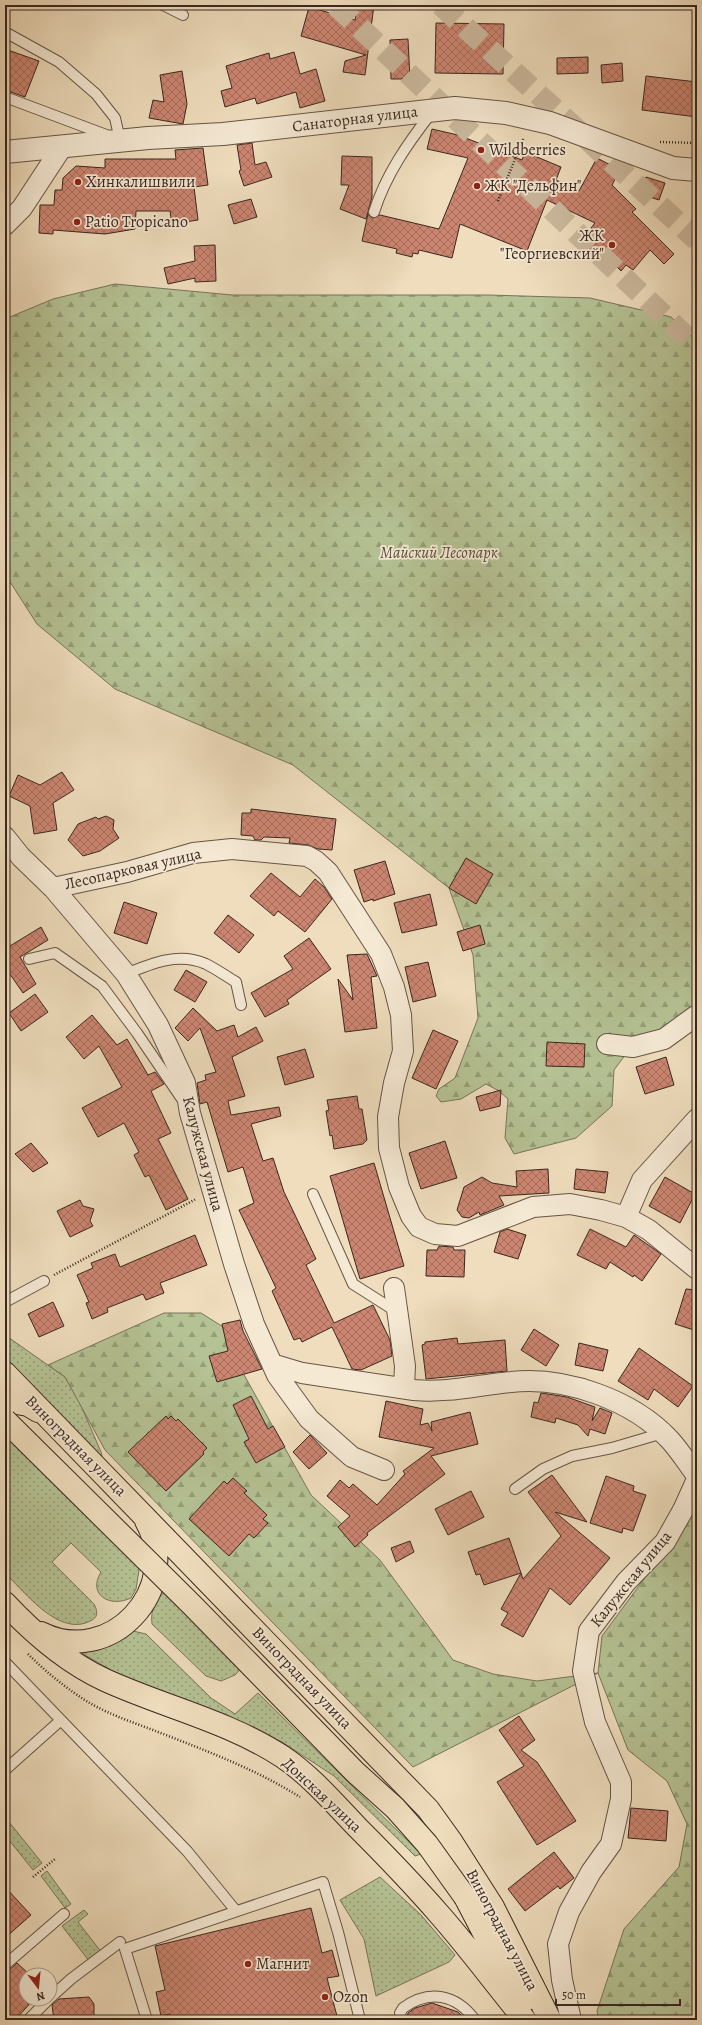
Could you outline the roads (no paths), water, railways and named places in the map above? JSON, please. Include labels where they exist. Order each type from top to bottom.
[{"type":"main road","name":"Виноградная улица","points":[[5,1373],[133,1503],[428,1809],[451,1841],[493,1907],[550,2020]]},
{"type":"main road","points":[[5,1385],[30,1402],[55,1424]]},
{"type":"main road","points":[[5,1401],[28,1405],[42,1413],[55,1424]]},
{"type":"main road","points":[[5,1420],[192,1605],[355,1772],[395,1808],[427,1844],[465,1897],[489,1943],[537,2020]]},
{"type":"main road","points":[[12,1611],[32,1628],[46,1636],[62,1640],[78,1641],[108,1634],[134,1616],[144,1604],[151,1590],[156,1574],[157,1559],[155,1543],[150,1528],[142,1514],[133,1503]]},
{"type":"main road","name":"Донская улица","points":[[12,1611],[71,1661],[103,1679],[215,1722],[247,1736],[284,1758],[329,1797],[385,1855],[439,1914],[525,2020]]},
{"type":"street","name":"Санаторная улица","points":[[5,152],[120,140],[223,134],[455,108],[506,113],[531,119],[550,124],[673,168],[697,170]]},
{"type":"street","points":[[5,225],[22,208],[62,146]]},
{"type":"street","name":"Калужская улица","points":[[5,837],[21,857],[53,888],[126,974],[158,1025],[185,1083],[190,1113],[212,1190],[254,1324],[277,1375],[309,1419],[352,1457],[384,1470]]},
{"type":"street","name":"Лесопарковая улица","points":[[53,888],[127,872],[193,853],[232,849],[300,856],[316,861],[328,872],[381,954],[394,987],[401,1015],[403,1051],[394,1083],[388,1117],[389,1148],[399,1187],[411,1216],[418,1227],[435,1234],[458,1236],[533,1207],[570,1204],[626,1217],[648,1230],[697,1269]]},
{"type":"street","points":[[607,1044],[633,1047],[664,1039],[697,1016]]},
{"type":"street","points":[[626,1217],[642,1180],[697,1119]]},
{"type":"street","points":[[394,1288],[404,1366],[404,1388]]},
{"type":"street","name":"Калужская улица","points":[[272,1364],[302,1373],[432,1391],[459,1390],[512,1381],[549,1382],[597,1393],[632,1409],[663,1433],[697,1478],[683,1510],[665,1542],[626,1582],[589,1631],[583,1671],[595,1722],[621,1782],[621,1799],[611,1844],[591,1872],[569,1912],[558,1944],[562,1980],[571,2020]]},
{"type":"lane","points":[[163,5],[183,15]]},
{"type":"lane","points":[[5,32],[59,62],[96,94],[115,118],[120,140]]},
{"type":"lane","points":[[5,98],[120,140]]},
{"type":"lane","points":[[374,212],[385,182],[397,161],[433,110]]},
{"type":"lane","points":[[30,959],[55,953],[102,986],[178,1092],[190,1113]]},
{"type":"lane","points":[[126,974],[152,964],[181,958],[206,964],[236,982],[242,1005]]},
{"type":"lane","points":[[313,1194],[353,1284],[397,1312]]},
{"type":"lane","points":[[5,1302],[44,1281]]},
{"type":"lane","points":[[515,1489],[542,1469],[572,1456],[612,1448],[663,1433]]},
{"type":"lane","points":[[5,1662],[187,1851],[236,1911]]},
{"type":"lane","points":[[5,1770],[61,1720]]},
{"type":"lane","points":[[146,2020],[125,1949],[323,1882],[338,1932],[360,2020]]},
{"type":"lane","points":[[5,1965],[64,1914]]},
{"type":"lane","points":[[58,1991],[71,1978],[120,1942]]},
{"type":"lane","points":[[401,2020],[400,2013],[403,2008],[432,1996],[441,1996],[460,2004],[475,2020]]},
{"type":"lane","points":[[28,2020],[42,2007]]},
{"type":"tunnel","points":[[336,5],[697,347]]},
{"type":"tunnel","points":[[441,5],[697,240]]},
{"type":"place","name":"Wildberries","points":[[481,150]]},
{"type":"place","name":"Хинкалишвили","points":[[78,182]]},
{"type":"place","name":"ЖК \"Дельфин\"","points":[[477,186]]},
{"type":"place","name":"Patio Tropicano","points":[[77,222]]},
{"type":"place","name":"ЖК \"Георгиевский\"","points":[[612,245]]},
{"type":"place","name":"Магнит","points":[[248,1964]]},
{"type":"place","name":"Ozon","points":[[325,1997]]},
{"type":"park label","name":"Майский Лесопарк","points":[[439,553]]}]
